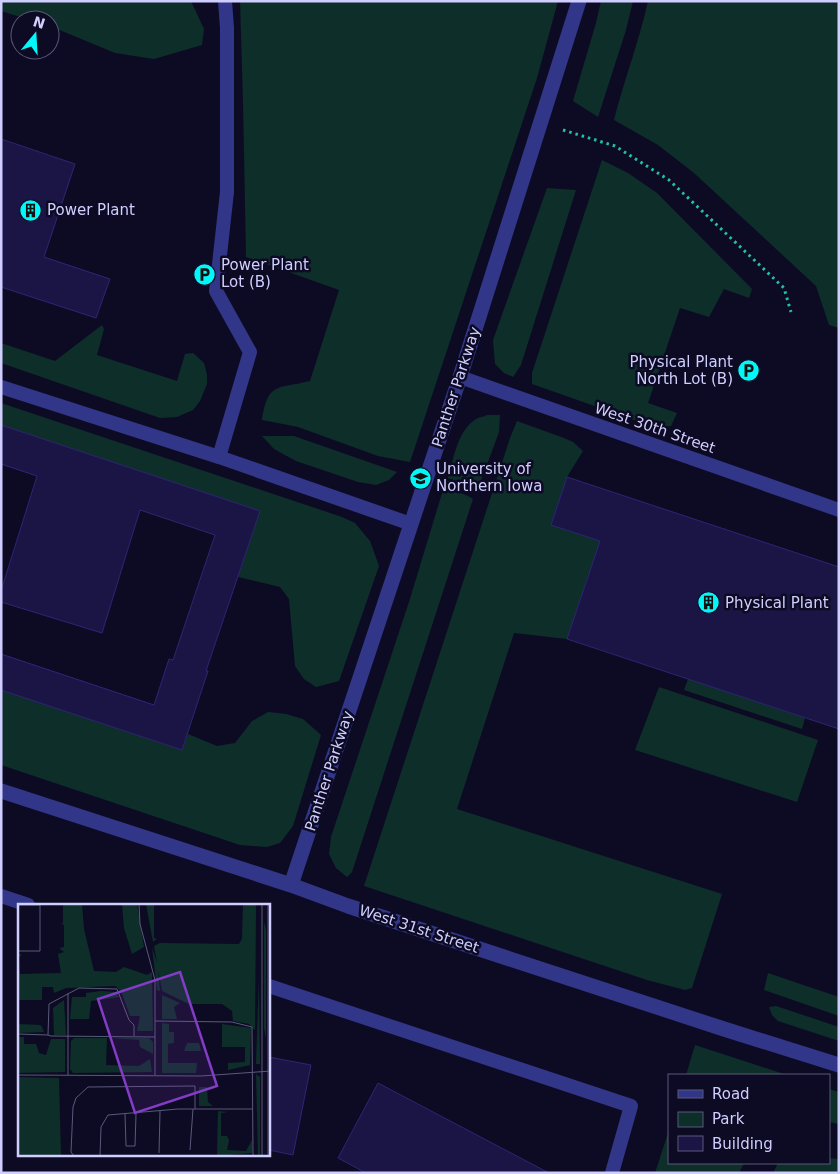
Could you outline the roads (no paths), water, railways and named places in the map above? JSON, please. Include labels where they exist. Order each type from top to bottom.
[{"type":"street","name":"Panther Parkway","points":[[291,885],[460,377],[579,1]]},
{"type":"street","name":"West 31st Street","points":[[1,791],[839,1065]]},
{"type":"lane","points":[[219,457],[250,352],[216,292],[227,192],[228,28],[225,1]]},
{"type":"lane","name":"West 30th Street","points":[[460,377],[839,510]]},
{"type":"lane","points":[[1,387],[219,457],[411,524]]},
{"type":"lane","points":[[1,896],[25,904]]},
{"type":"lane","points":[[270,986],[631,1106],[612,1173]]},
{"type":"place","name":"Power Plant","points":[[31,210]]},
{"type":"place","name":"Power Plant Lot (B)","points":[[205,274]]},
{"type":"place","name":"Physical Plant North Lot (B)","points":[[749,371]]},
{"type":"place","name":"University of Northern Iowa","points":[[420,478]]},
{"type":"place","name":"Physical Plant","points":[[709,603]]}]
